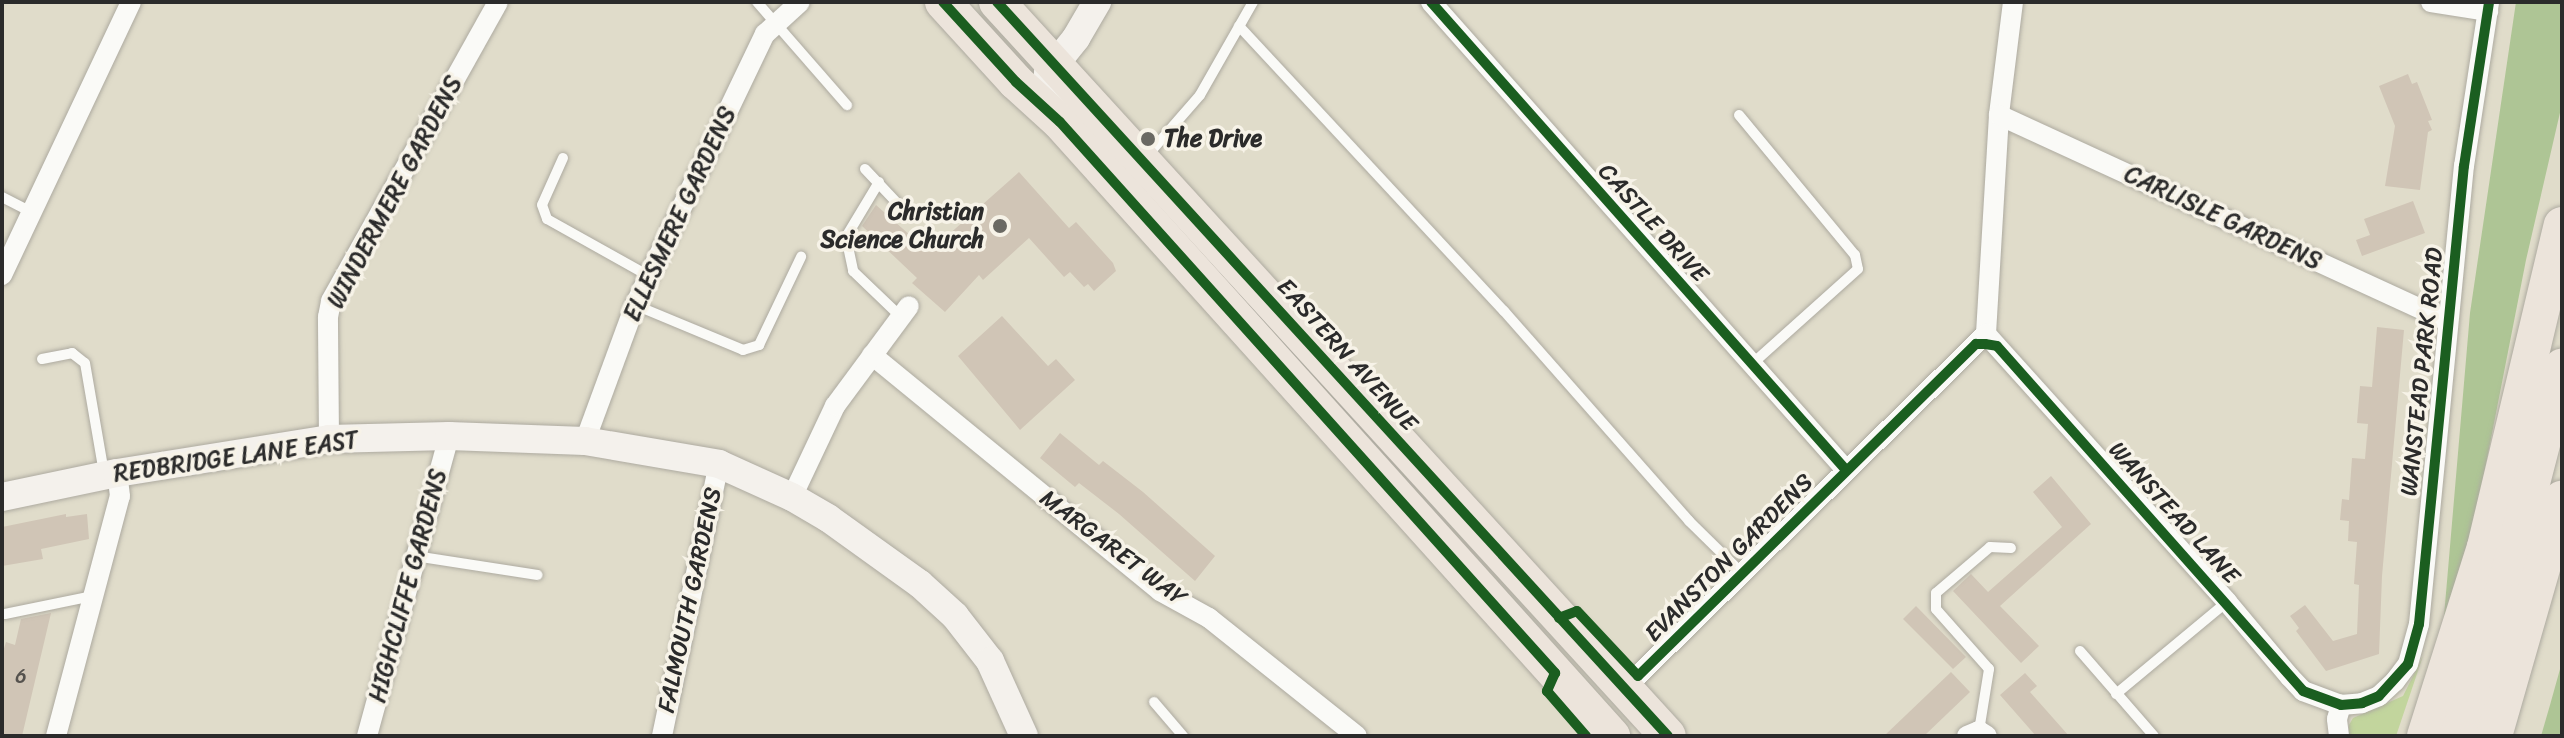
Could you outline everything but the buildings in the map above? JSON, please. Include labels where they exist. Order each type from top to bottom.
[{"type":"highway","points":[[943,2],[1016,82],[1060,122],[1612,736]]},
{"type":"highway","name":"EASTERN AVENUE","points":[[997,2],[1668,736]]},
{"type":"highway","points":[[2425,736],[2485,547],[2562,225]]},
{"type":"highway","points":[[2458,736],[2510,568],[2562,367]]},
{"type":"highway","points":[[2494,736],[2562,499]]},
{"type":"highway","points":[[2517,736],[2562,596]]},
{"type":"street","points":[[2,275],[131,2]]},
{"type":"street","name":"WINDERMERE GARDENS","points":[[329,439],[328,317],[331,301],[498,2]]},
{"type":"street","name":"ELLESMERE GARDENS","points":[[585,441],[635,305],[765,34],[800,2]]},
{"type":"street","points":[[1060,122],[1047,87],[1048,73],[1076,38],[1097,2]]},
{"type":"street","name":"CASTLE DRIVE","points":[[1431,2],[1846,470]]},
{"type":"street","points":[[1986,334],[1999,115],[2013,2]]},
{"type":"street","points":[[2431,2],[2488,7]]},
{"type":"street","name":"WANSTEAD PARK ROAD","points":[[2341,705],[2362,703],[2379,696],[2395,681],[2408,664],[2419,624],[2446,321],[2464,166],[2488,7]]},
{"type":"street","name":"CARLISLE GARDENS","points":[[1999,115],[2446,321]]},
{"type":"street","points":[[792,497],[835,406],[905,312]]},
{"type":"street","name":"EVANSTON GARDENS","points":[[1624,689],[1744,575],[1846,470],[1986,334]]},
{"type":"street","name":"WANSTEAD LANE","points":[[1986,334],[2303,691],[2341,705]]},
{"type":"street","name":"MARGARET WAY","points":[[872,355],[1160,591],[1209,618],[1357,736]]},
{"type":"street","name":"REDBRIDGE LANE EAST","points":[[2,497],[110,474],[329,439],[449,436],[585,441],[719,464],[792,497],[875,549],[955,616],[990,661],[1010,699],[1024,736]]},
{"type":"street","name":"HIGHCLIFFE GARDENS","points":[[367,736],[449,436]]},
{"type":"street","name":"FALMOUTH GARDENS","points":[[662,736],[719,464]]},
{"type":"street","points":[[56,736],[120,496],[110,474]]},
{"type":"street","points":[[2339,736],[2337,719],[2341,705]]},
{"type":"lane","points":[[757,2],[847,105]]},
{"type":"lane","points":[[1143,160],[1200,95],[1253,2]]},
{"type":"lane","points":[[1239,26],[1504,311],[1689,521],[1744,575]]},
{"type":"lane","points":[[1739,115],[1855,255],[1858,269],[1751,364]]},
{"type":"lane","points":[[563,158],[542,205],[547,219],[649,276]]},
{"type":"lane","points":[[865,169],[899,205]]},
{"type":"lane","points":[[879,182],[846,237],[853,271],[905,312]]},
{"type":"lane","points":[[2,197],[32,212]]},
{"type":"lane","points":[[635,305],[743,350],[751,348],[759,345],[801,257]]},
{"type":"lane","points":[[42,359],[72,353],[85,363],[110,474]]},
{"type":"lane","points":[[1977,734],[1989,669],[1936,609],[1936,593],[1990,547],[2011,548]]},
{"type":"lane","points":[[415,556],[538,575]]},
{"type":"lane","points":[[5,614],[93,596]]},
{"type":"lane","points":[[2116,694],[2227,602]]},
{"type":"lane","points":[[2080,651],[2154,736]]},
{"type":"lane","points":[[1154,702],[1183,736]]},
{"type":"green space","points":[[2516,2],[2562,2],[2562,104],[2526,260],[2477,510],[2443,628],[2470,313]]},
{"type":"green space","points":[[2423,656],[2396,736],[2349,736],[2353,718],[2403,696]]},
{"type":"green space","points":[[2562,662],[2562,736],[2541,736],[2550,705]]},
{"type":"cycle path","points":[[943,2],[1016,82],[1060,122],[1555,673],[1547,691],[1586,736]]},
{"type":"cycle path","points":[[997,2],[1668,736]]},
{"type":"cycle path","points":[[1431,2],[1846,470]]},
{"type":"cycle path","points":[[1559,618],[1577,611],[1638,676],[1976,344],[1985,344],[1997,346],[2303,691],[2341,705],[2362,703],[2379,696],[2408,664],[2419,624],[2464,166],[2489,2]]},
{"type":"place","name":"The Drive","points":[[1148,139]]},
{"type":"place","name":"Christian Science Church","points":[[1000,226]]}]
